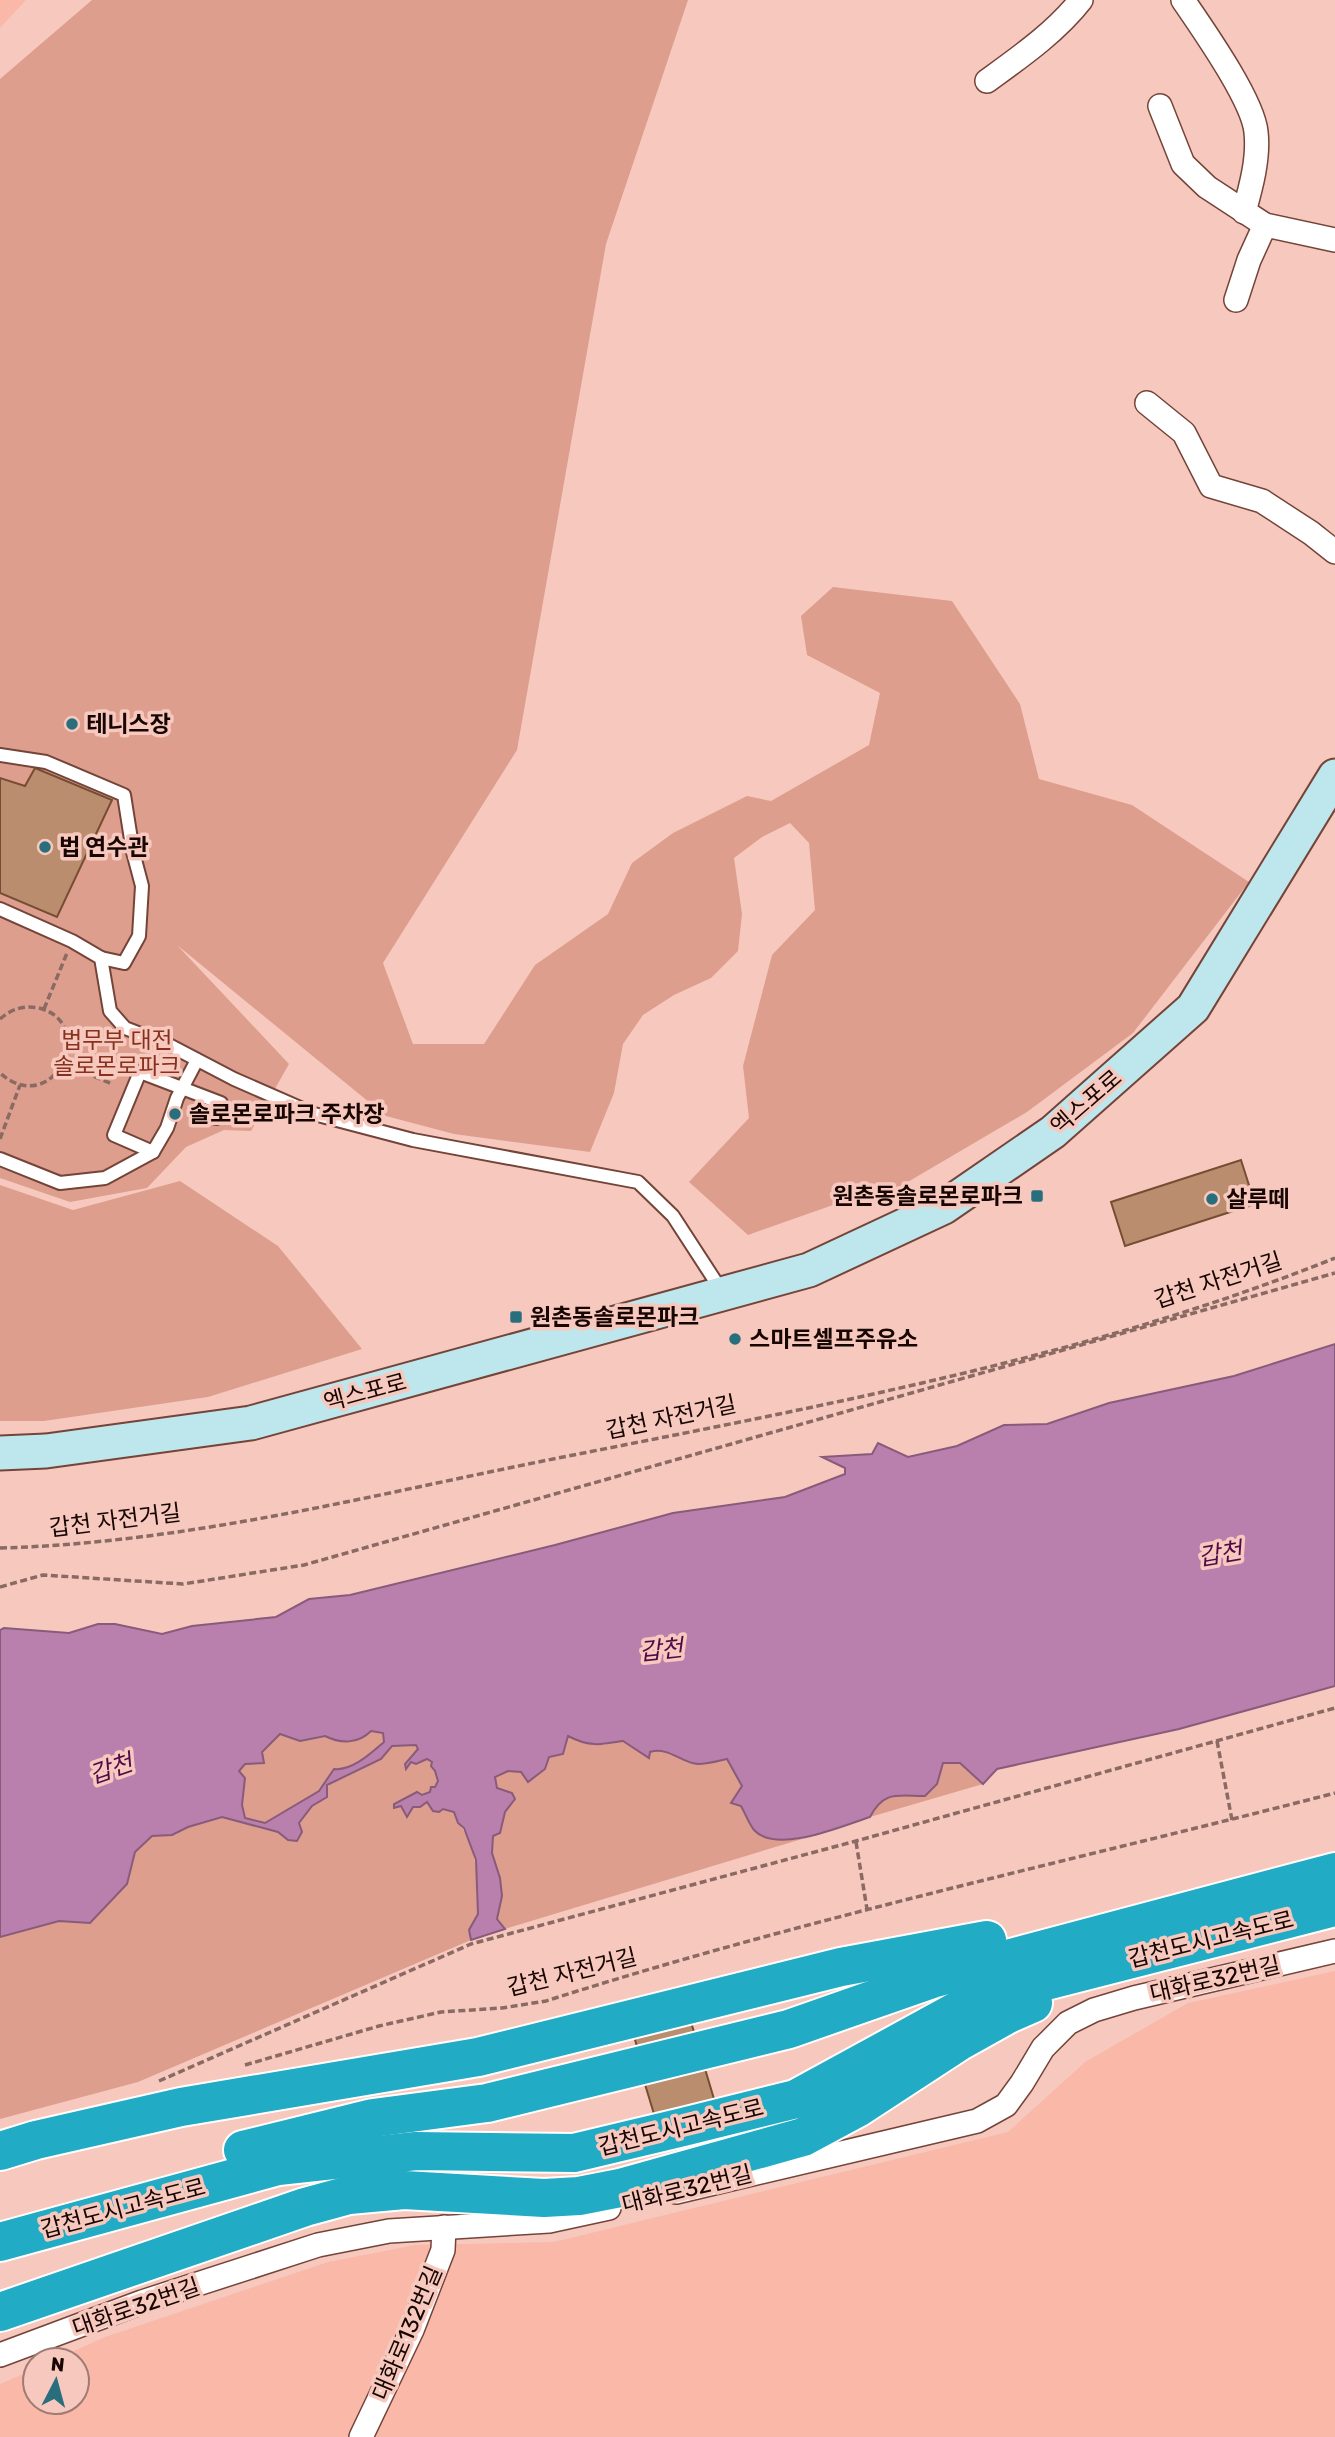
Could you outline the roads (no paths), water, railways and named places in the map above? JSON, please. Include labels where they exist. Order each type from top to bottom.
[{"type":"highway","name":"갑천도시고속도로","points":[[0,2216],[361,2120],[486,2103],[789,2029],[932,1979],[1335,1872]]},
{"type":"highway","points":[[0,2151],[36,2140],[181,2107],[478,2057],[841,1966],[1285,1885]]},
{"type":"highway","name":"갑천도시고속도로","points":[[0,2242],[278,2165],[416,2151],[574,2153],[796,2099],[987,1996],[1335,1907]]},
{"type":"highway","points":[[0,2312],[305,2207],[349,2195],[404,2190],[532,2197],[579,2196],[620,2188],[803,2137],[857,2108],[958,2042],[1008,2014],[1152,1955]]},
{"type":"main road","name":"엑스포로","points":[[0,1452],[46,1451],[251,1423],[809,1270],[944,1207],[1053,1132],[1193,1008],[1335,776]]},
{"type":"street","points":[[987,81],[1031,48],[1072,12],[1081,0]]},
{"type":"street","points":[[1183,0],[1249,106],[1256,132],[1253,178],[1244,212]]},
{"type":"street","points":[[1160,106],[1182,164],[1207,187],[1265,225],[1335,240]]},
{"type":"street","points":[[1236,300],[1249,260],[1265,225]]},
{"type":"street","points":[[1147,403],[1184,433],[1211,486],[1262,501],[1335,552]]},
{"type":"street","name":"대화로32번길","points":[[0,2355],[142,2302],[318,2245],[388,2231],[550,2221],[976,2121],[1006,2105],[1023,2083],[1043,2048],[1068,2023],[1094,2010],[1134,1998],[1335,1951]]},
{"type":"street","name":"대화로132번길","points":[[360,2437],[412,2330],[443,2250],[444,2227]]},
{"type":"lane","points":[[0,755],[46,762],[124,795],[133,852],[142,886],[139,936],[124,963],[101,958],[72,941],[0,909]]},
{"type":"lane","points":[[101,958],[110,1011],[125,1028],[169,1045],[234,1079],[314,1114],[413,1140],[638,1182],[673,1216],[723,1294]]},
{"type":"lane","points":[[0,1159],[61,1183],[105,1178],[152,1152],[167,1128],[182,1088],[197,1060]]},
{"type":"lane","points":[[152,1152],[114,1135],[140,1072],[221,1103],[216,1118]]},
{"type":"water","name":"갑천","points":[[1335,1344],[1335,1686],[1179,1729],[997,1769],[983,1784],[960,1763],[943,1763],[937,1784],[925,1796],[886,1798],[870,1817],[794,1839],[765,1837],[754,1830],[741,1806],[731,1803],[742,1786],[727,1759],[698,1764],[663,1751],[650,1752],[649,1758],[623,1741],[595,1744],[568,1736],[563,1754],[549,1757],[545,1769],[528,1782],[521,1772],[508,1771],[495,1777],[497,1788],[512,1793],[515,1799],[505,1812],[500,1833],[493,1836],[492,1853],[500,1878],[502,1896],[497,1919],[505,1929],[471,1940],[469,1930],[478,1914],[476,1860],[464,1828],[458,1823],[454,1812],[443,1809],[439,1812],[433,1811],[427,1802],[420,1807],[413,1807],[407,1817],[401,1806],[394,1808],[394,1804],[417,1792],[422,1795],[430,1792],[431,1787],[435,1787],[438,1781],[431,1766],[432,1762],[427,1759],[416,1764],[411,1762],[406,1769],[405,1764],[418,1749],[416,1745],[392,1746],[381,1759],[327,1785],[327,1797],[312,1806],[299,1823],[302,1832],[297,1841],[288,1840],[278,1832],[222,1817],[188,1827],[172,1835],[152,1836],[135,1852],[127,1884],[90,1923],[59,1921],[0,1937],[0,1630],[4,1628],[69,1633],[98,1624],[115,1624],[162,1634],[192,1626],[276,1617],[309,1599],[350,1595],[673,1513],[785,1497],[845,1474],[845,1468],[822,1457],[872,1454],[878,1443],[908,1457],[957,1446],[1004,1425],[1047,1424],[1109,1403],[1234,1376]],"holes":[[[371,1731],[383,1733],[384,1742],[354,1764],[334,1769],[319,1791],[265,1823],[245,1818],[242,1805],[245,1778],[239,1771],[245,1764],[264,1763],[262,1752],[280,1734],[300,1741],[325,1736],[349,1741],[361,1738]]]},
{"type":"place","name":"테니스장","points":[[72,724]]},
{"type":"place","name":"법 연수관","points":[[45,847]]},
{"type":"place","name":"솔로몬로파크 주차장","points":[[175,1114]]},
{"type":"place","name":"원촌동솔로몬로파크","points":[[1037,1196]]},
{"type":"place","name":"살루떼","points":[[1212,1199]]},
{"type":"place","name":"원촌동솔로몬파크","points":[[516,1317]]},
{"type":"place","name":"스마트셀프주유소","points":[[735,1339]]},
{"type":"park label","name":"법무부 대전 솔로몬로파크","points":[[117,1053]]}]
